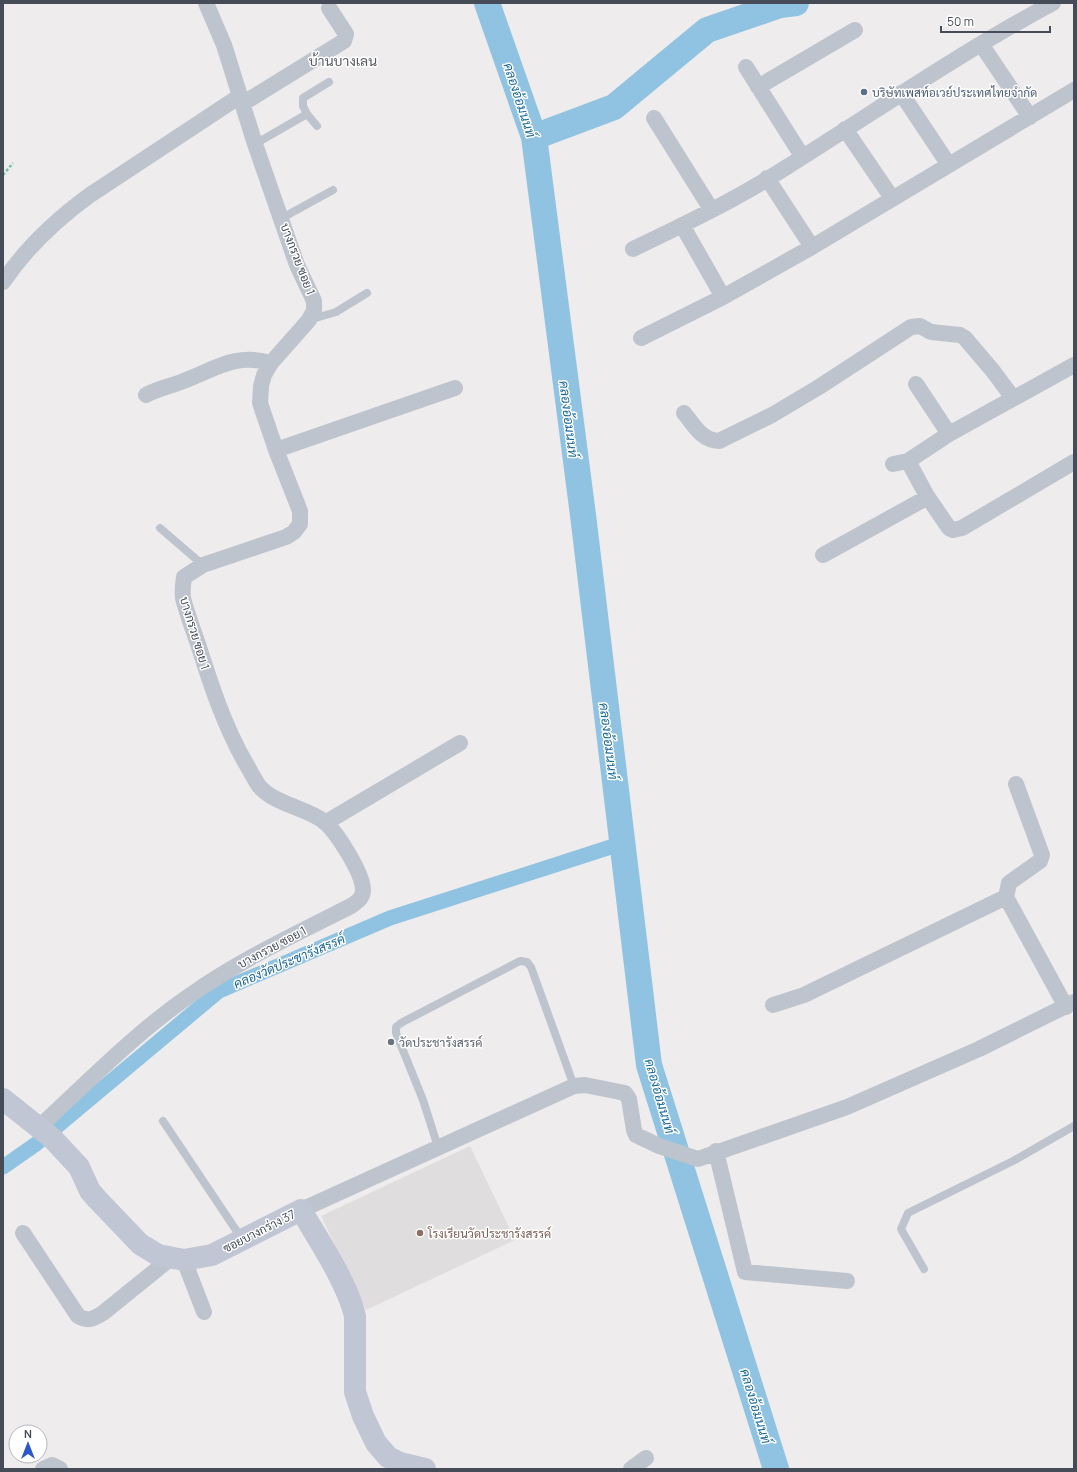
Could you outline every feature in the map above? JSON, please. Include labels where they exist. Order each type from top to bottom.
[{"type":"street","name":"บางกรวย ซอย 1","points":[[44,1132],[128,1044],[189,996],[257,953],[358,901],[362,897],[362,881],[338,837],[325,823],[311,814],[282,803],[267,794],[258,784],[234,741],[210,682],[183,598],[184,577],[203,565],[286,538],[294,532],[300,524],[300,511],[260,404],[261,386],[264,375],[271,363],[309,320],[314,310],[314,301],[297,265],[282,218],[255,144],[224,45],[206,3]]},
{"type":"street","points":[[633,249],[682,225],[767,178],[981,44],[1053,3]]},
{"type":"street","points":[[3,282],[43,234],[66,212],[90,195],[241,100],[344,41],[346,34],[329,8]]},
{"type":"street","points":[[758,87],[855,30]]},
{"type":"street","points":[[981,44],[1030,117]]},
{"type":"street","points":[[746,67],[802,156]]},
{"type":"street","points":[[641,338],[723,297],[812,247],[1074,90]]},
{"type":"street","points":[[901,93],[949,165]]},
{"type":"street","points":[[654,118],[711,209]]},
{"type":"street","points":[[845,129],[892,198]]},
{"type":"street","points":[[767,178],[812,247]]},
{"type":"street","points":[[682,225],[723,297]]},
{"type":"street","points":[[684,413],[704,437],[710,441],[719,441],[772,415],[799,399],[911,326],[920,326],[932,332],[960,335],[966,338],[993,371],[1012,398]]},
{"type":"street","points":[[146,395],[160,388],[187,380],[228,362],[251,359],[271,363]]},
{"type":"street","points":[[1074,364],[900,463],[928,497],[949,528],[953,530],[962,528],[1074,462]]},
{"type":"street","points":[[916,384],[949,434]]},
{"type":"street","points":[[276,450],[455,388]]},
{"type":"street","points":[[823,555],[928,497]]},
{"type":"street","points":[[325,823],[460,743]]},
{"type":"street","points":[[301,1210],[574,1086],[585,1085],[625,1093],[629,1099],[636,1135],[659,1146],[698,1159],[716,1151],[847,1107],[979,1049],[1070,1005],[1006,897],[1008,883],[1040,861],[1042,855],[1016,784]]},
{"type":"street","points":[[773,1005],[811,992],[1006,897]]},
{"type":"street","points":[[3,1099],[44,1132],[79,1167],[90,1191],[140,1244],[158,1254],[177,1259],[204,1312]]},
{"type":"street","points":[[716,1151],[745,1272],[847,1281]]},
{"type":"street","name":"ซอยบางกร่าง 37","points":[[177,1259],[212,1255],[301,1210],[326,1253],[352,1305],[355,1316],[356,1392],[362,1416],[376,1443],[388,1457],[400,1463],[425,1469]]},
{"type":"street","points":[[23,1233],[78,1316],[86,1320],[93,1319],[103,1313],[177,1259]]},
{"type":"street","points":[[631,1469],[646,1458]]},
{"type":"street","points":[[43,1469],[52,1465],[60,1469]]},
{"type":"lane","points":[[317,126],[303,106],[304,98],[329,82]]},
{"type":"lane","points":[[255,144],[308,114]]},
{"type":"lane","points":[[282,218],[333,190]]},
{"type":"lane","points":[[309,320],[336,312],[367,293]]},
{"type":"lane","points":[[160,528],[203,565]]},
{"type":"lane","points":[[438,1147],[423,1100],[396,1033],[396,1027],[520,961],[527,962],[531,967],[574,1086]]},
{"type":"lane","points":[[163,1121],[243,1240]]},
{"type":"lane","points":[[924,1269],[901,1229],[908,1213],[1013,1161],[1074,1126]]},
{"type":"path","points":[[3,175],[13,164]]},
{"type":"shaded area","name":"โรงเรียนวัดประชารังสรรค์","points":[[470,1146],[515,1240],[366,1310],[321,1216]]},
{"type":"waterway","name":"คลองอ้อมนนท์","points":[[487,3],[534,137],[583,515],[649,1065],[776,1469]]},
{"type":"waterway","points":[[534,137],[614,107],[707,30],[780,5],[796,3]]},
{"type":"waterway","name":"คลองวัดประชารังสรรค์","points":[[3,1167],[36,1144],[219,991],[390,918],[623,843]]},
{"type":"place","name":"บริษัทเพสท์อเวย์ประเทศไทยจำกัด","points":[[864,92]]},
{"type":"place","name":"วัดประชารังสรรค์","points":[[391,1042]]},
{"type":"place","name":"โรงเรียนวัดประชารังสรรค์","points":[[420,1233]]},
{"type":"district","name":"บ้านบางเลน","points":[[343,60]]}]
